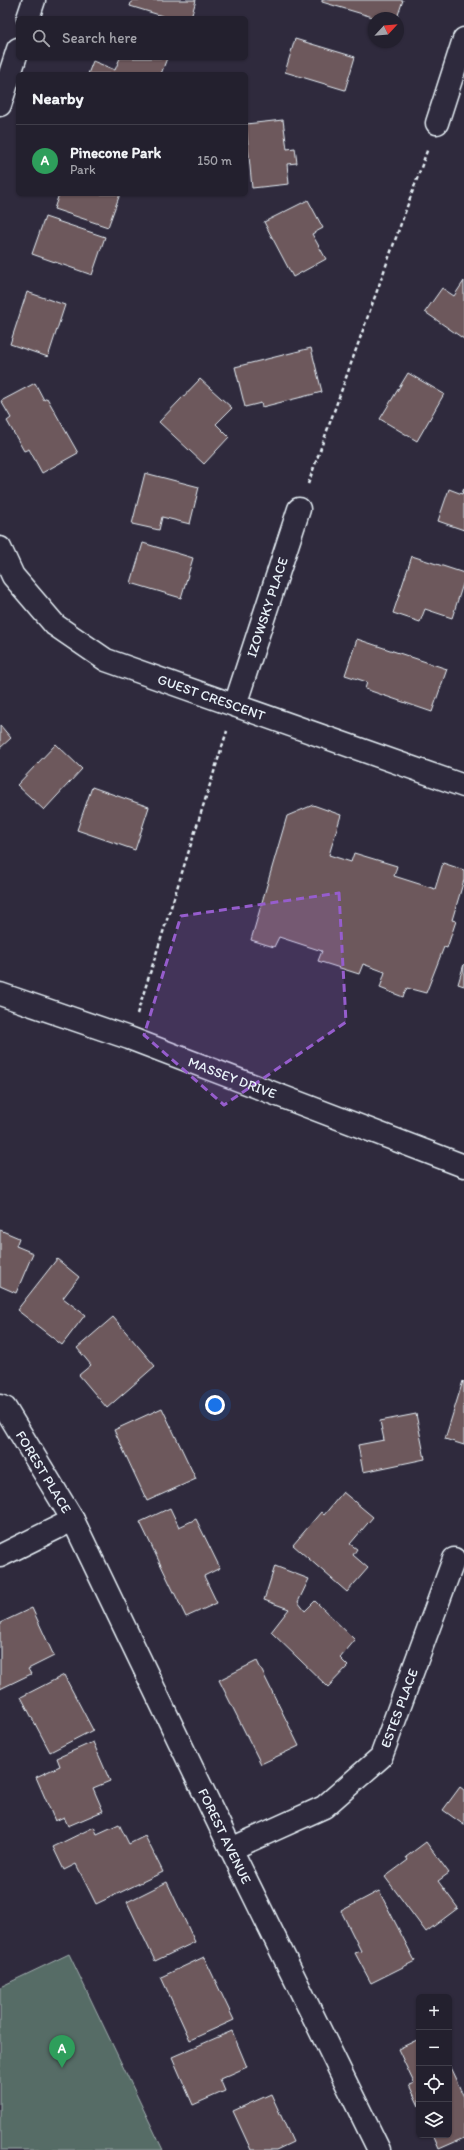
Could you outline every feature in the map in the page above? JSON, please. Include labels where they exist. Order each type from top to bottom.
[{"type":"street","points":[[29,16],[34,0]]},
{"type":"street","points":[[437,123],[464,39]]},
{"type":"street","points":[[0,105],[16,55]]},
{"type":"street","name":"IZOWSKY PLACE","points":[[235,705],[299,509]]},
{"type":"street","name":"GUEST CRESCENT","points":[[0,548],[13,576],[55,625],[106,660],[464,786]]},
{"type":"street","name":"MASSEY DRIVE","points":[[0,994],[129,1038],[464,1166]]},
{"type":"street","name":"FOREST PLACE","points":[[0,1406],[5,1408],[73,1520]]},
{"type":"street","points":[[0,1556],[73,1520]]},
{"type":"street","name":"FOREST AVENUE","points":[[73,1520],[231,1849],[379,2150]]},
{"type":"street","name":"ESTES PLACE","points":[[231,1849],[324,1808],[381,1758],[454,1559]]},
{"type":"path","points":[[299,509],[437,123]]},
{"type":"path","points":[[129,1038],[235,705]]},
{"type":"highlighted area","points":[[339,893],[346,1022],[224,1105],[144,1035],[181,916]]},
{"type":"green space","points":[[69,1954],[163,2150],[0,2150],[0,1987]]},
{"type":"building","points":[[132,0],[196,0],[192,16],[162,16],[130,6]]},
{"type":"building","points":[[322,0],[403,0],[399,12],[368,12],[368,16],[322,2]]},
{"type":"building","points":[[295,39],[355,57],[345,90],[285,72]]},
{"type":"building","points":[[119,60],[166,60],[162,72],[89,72],[93,61],[115,70]]},
{"type":"building","points":[[283,120],[287,149],[295,148],[297,163],[287,164],[289,184],[252,188],[248,145],[248,124]]},
{"type":"building","points":[[58,196],[119,196],[108,227],[54,209]]},
{"type":"building","points":[[308,200],[323,228],[312,234],[326,259],[293,277],[264,222]]},
{"type":"building","points":[[45,217],[105,237],[92,275],[32,254]]},
{"type":"building","points":[[464,281],[464,339],[425,312],[442,288],[454,296]]},
{"type":"building","points":[[27,292],[65,305],[48,357],[10,344]]},
{"type":"building","points":[[311,348],[322,392],[262,407],[261,403],[245,407],[235,367]]},
{"type":"building","points":[[408,373],[444,394],[417,441],[380,419]]},
{"type":"building","points":[[200,379],[232,408],[216,424],[229,437],[204,464],[159,422]]},
{"type":"building","points":[[35,383],[44,400],[47,398],[78,453],[42,473],[29,449],[24,451],[7,421],[11,418],[1,401]]},
{"type":"building","points":[[145,473],[199,487],[190,524],[162,517],[159,530],[132,524]]},
{"type":"building","points":[[464,488],[464,530],[438,521],[449,489],[462,494]]},
{"type":"building","points":[[143,543],[193,558],[181,598],[131,583]]},
{"type":"building","points":[[412,556],[464,573],[464,581],[452,618],[425,609],[420,622],[393,613]]},
{"type":"building","points":[[357,639],[447,669],[432,712],[365,689],[367,682],[345,675]]},
{"type":"building","points":[[0,725],[11,738],[0,748]]},
{"type":"building","points":[[56,744],[82,769],[44,810],[17,785]]},
{"type":"building","points":[[92,787],[149,807],[135,850],[77,830]]},
{"type":"building","points":[[313,805],[341,815],[329,855],[351,862],[354,853],[397,866],[394,876],[435,889],[443,863],[464,870],[464,880],[452,920],[456,921],[447,948],[444,947],[426,993],[407,988],[403,997],[380,988],[385,972],[363,964],[359,974],[318,961],[322,951],[279,937],[274,947],[251,940],[287,816]]},
{"type":"building","points":[[464,964],[464,986],[458,984]]},
{"type":"building","points":[[0,1230],[19,1238],[16,1246],[33,1253],[16,1293],[0,1286]]},
{"type":"building","points":[[57,1259],[79,1277],[63,1298],[85,1315],[62,1345],[17,1310]]},
{"type":"building","points":[[113,1317],[155,1366],[107,1408],[79,1375],[91,1365],[77,1348]]},
{"type":"building","points":[[463,1381],[464,1382],[464,1445],[445,1439]]},
{"type":"building","points":[[162,1408],[196,1479],[147,1501],[114,1430]]},
{"type":"building","points":[[416,1414],[425,1459],[363,1472],[358,1445],[384,1440],[380,1421]]},
{"type":"building","points":[[343,1492],[373,1517],[350,1544],[357,1549],[353,1555],[368,1568],[347,1592],[293,1545],[321,1512],[324,1515]]},
{"type":"building","points":[[170,1508],[179,1527],[196,1519],[220,1568],[204,1576],[217,1603],[186,1617],[140,1522]]},
{"type":"building","points":[[275,1566],[309,1579],[298,1602],[305,1611],[315,1601],[355,1640],[340,1658],[348,1666],[328,1687],[271,1632],[289,1609],[264,1600]]},
{"type":"building","points":[[32,1608],[54,1656],[28,1669],[31,1674],[0,1689],[0,1623]]},
{"type":"building","points":[[257,1661],[299,1746],[261,1764],[219,1680]]},
{"type":"building","points":[[64,1675],[93,1730],[50,1752],[21,1697]]},
{"type":"building","points":[[93,1742],[110,1781],[93,1788],[103,1811],[68,1826],[64,1817],[55,1821],[36,1777],[60,1766],[57,1758]]},
{"type":"building","points":[[460,1787],[464,1790],[464,1825],[443,1810]]},
{"type":"building","points":[[119,1824],[129,1844],[145,1836],[163,1872],[96,1904],[76,1864],[64,1870],[53,1847],[94,1827],[97,1834]]},
{"type":"building","points":[[426,1842],[449,1873],[438,1881],[458,1908],[426,1932],[385,1877],[408,1860],[406,1857]]},
{"type":"building","points":[[167,1882],[195,1942],[155,1961],[127,1902]]},
{"type":"building","points":[[379,1891],[415,1961],[371,1983],[355,1953],[361,1951],[341,1911]]},
{"type":"building","points":[[204,1957],[234,2020],[190,2040],[161,1977]]},
{"type":"building","points":[[232,2031],[247,2067],[220,2079],[225,2091],[193,2105],[172,2057]]},
{"type":"building","points":[[416,2040],[416,2100],[409,2085],[414,2083],[398,2049]]},
{"type":"building","points":[[452,2071],[464,2097],[464,2138],[439,2149],[434,2138],[452,2138]]},
{"type":"building","points":[[271,2094],[293,2142],[276,2150],[251,2150],[233,2111]]},
{"type":"place","name":"Pinecone Park","points":[[62,2068]]}]
